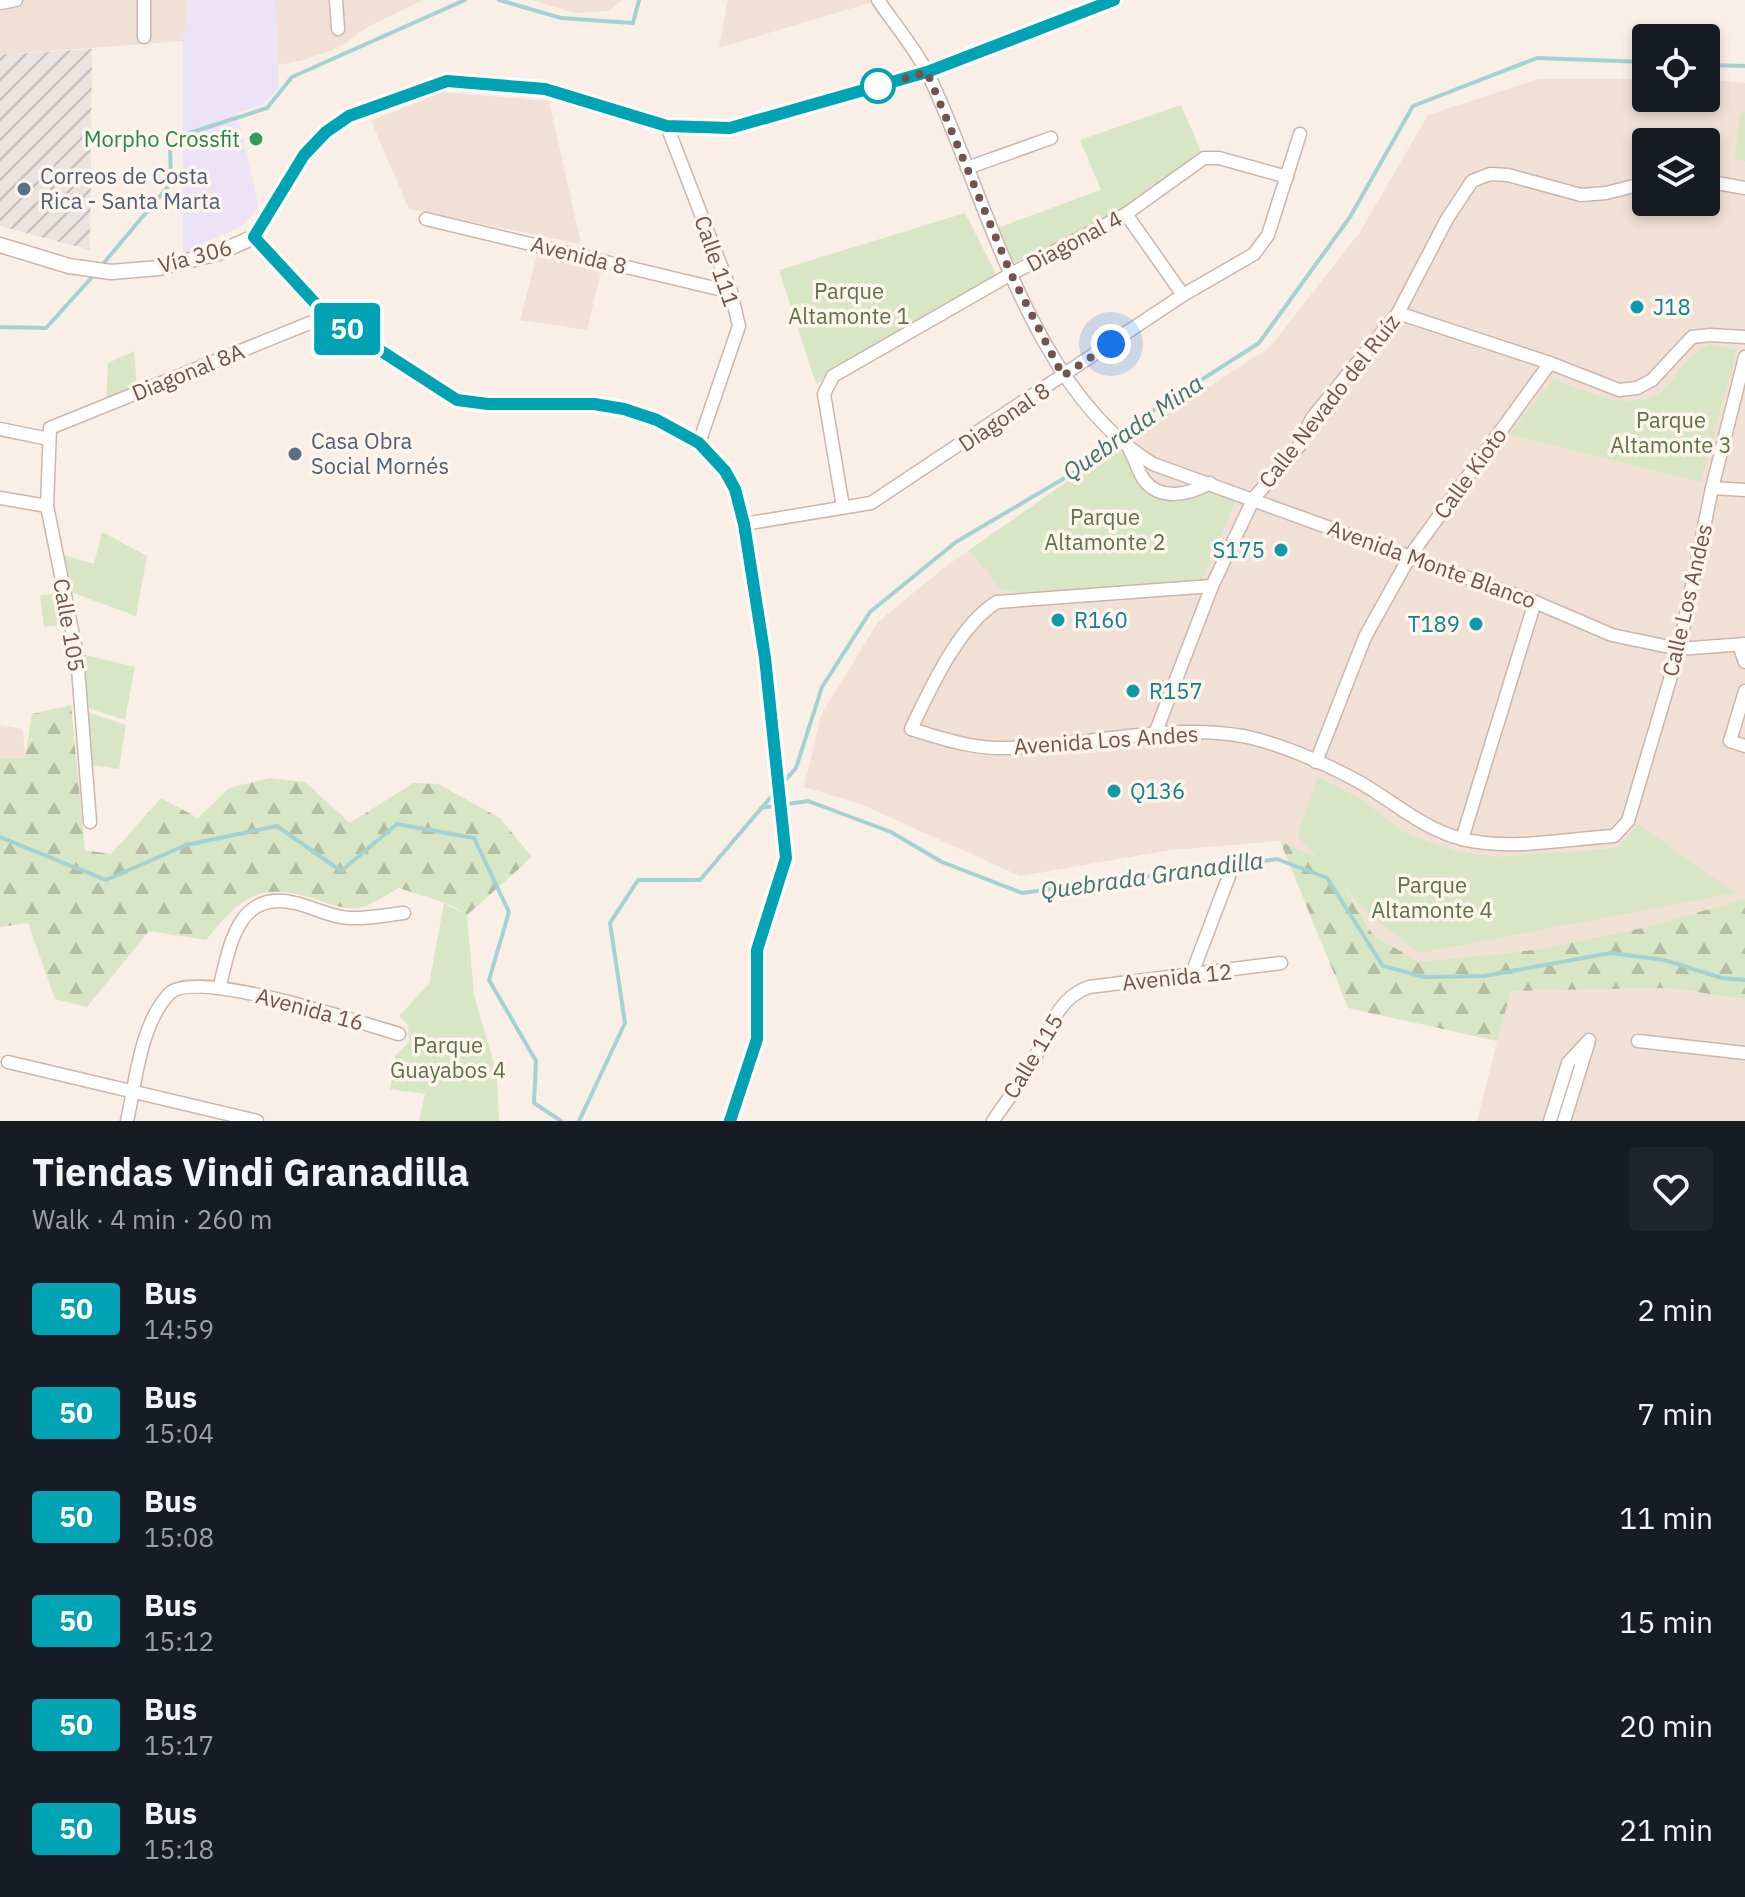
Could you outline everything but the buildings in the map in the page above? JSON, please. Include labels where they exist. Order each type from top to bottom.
[{"type":"street","points":[[0,3],[16,0]]},
{"type":"street","points":[[144,0],[144,37]]},
{"type":"street","points":[[336,0],[338,29]]},
{"type":"street","points":[[878,0],[927,72],[1011,274],[1063,376],[1128,448],[1145,482],[1154,489],[1179,495],[1204,481]]},
{"type":"street","name":"Vía 306","points":[[0,245],[89,270],[111,272],[193,261],[254,237],[304,155],[326,132],[349,116],[447,81],[545,89],[667,126],[730,128],[927,72],[1114,0]]},
{"type":"street","name":"Calle 111","points":[[667,126],[731,292],[739,326],[699,443]]},
{"type":"street","name":"Diagonal 8","points":[[744,524],[871,503],[905,484],[1183,295],[1254,254],[1268,235],[1300,134]]},
{"type":"street","points":[[967,168],[1051,138]]},
{"type":"street","name":"Diagonal 4","points":[[843,507],[825,385],[833,376],[1011,274],[1126,214],[1204,158],[1219,158],[1287,177]]},
{"type":"street","name":"Calle Nevado del Ruíz","points":[[1155,734],[1212,586],[1254,498],[1299,446],[1312,418],[1398,313],[1458,199],[1472,181],[1490,174],[1508,175],[1581,195],[1632,186]]},
{"type":"street","points":[[1720,184],[1745,188]]},
{"type":"street","points":[[1126,214],[1183,295]]},
{"type":"street","name":"Avenida 8","points":[[426,219],[731,292]]},
{"type":"street","points":[[254,237],[327,316],[457,400],[488,404],[594,404],[624,409],[657,420],[699,443],[725,471],[735,489],[744,524],[765,658],[784,818],[784,871],[757,950],[757,1039],[730,1121]]},
{"type":"street","points":[[1398,313],[1550,363],[1619,390],[1652,380],[1692,337],[1745,337]]},
{"type":"street","name":"Diagonal 8A","points":[[50,433],[327,316]]},
{"type":"street","name":"Calle Los Andes","points":[[1614,836],[1628,821],[1679,649],[1712,488],[1745,357]]},
{"type":"street","name":"Calle Kioto","points":[[1316,762],[1365,637],[1410,556],[1550,363]]},
{"type":"street","points":[[0,429],[50,433]]},
{"type":"street","name":"Calle 105","points":[[50,433],[47,506],[77,655],[90,822]]},
{"type":"street","name":"Avenida Monte Blanco","points":[[1128,448],[1204,481],[1535,602],[1612,635],[1679,649],[1742,645]]},
{"type":"street","points":[[1712,488],[1745,490]]},
{"type":"street","points":[[0,498],[47,506]]},
{"type":"street","name":"Avenida Los Andes","points":[[1212,586],[997,602],[973,621],[928,693],[911,729],[967,744],[1000,748],[1155,734],[1210,732],[1247,737],[1316,762],[1361,783],[1435,829],[1462,839],[1494,843],[1614,836]]},
{"type":"street","points":[[1462,839],[1535,602]]},
{"type":"street","points":[[1742,645],[1745,662]]},
{"type":"street","points":[[1745,691],[1730,741],[1745,746]]},
{"type":"street","points":[[1191,976],[1229,876]]},
{"type":"street","points":[[220,985],[237,923],[262,904],[294,902],[318,912],[349,918],[404,913]]},
{"type":"street","name":"Avenida 12","points":[[1074,992],[1089,987],[1281,963]]},
{"type":"street","name":"Avenida 16","points":[[127,1121],[152,1019],[169,993],[179,987],[220,985],[399,1034]]},
{"type":"street","name":"Calle 115","points":[[993,1121],[1031,1066],[1055,1017],[1074,992]]},
{"type":"street","points":[[1550,1121],[1568,1063],[1589,1040],[1564,1121]]},
{"type":"street","points":[[1638,1041],[1745,1053]]},
{"type":"street","points":[[8,1062],[257,1121]]},
{"type":"shaded area","points":[[0,0],[188,0],[183,41],[0,55]]},
{"type":"shaded area","points":[[188,0],[275,0],[279,87],[264,104],[237,113],[259,207],[242,226],[183,253],[183,41]]},
{"type":"shaded area","points":[[275,0],[423,0],[369,26],[340,47],[304,60],[278,65]]},
{"type":"shaded area","points":[[532,0],[623,0],[608,11],[574,13]]},
{"type":"shaded area","points":[[728,0],[879,0],[719,48]]},
{"type":"shaded area","points":[[92,49],[90,250],[0,226],[0,55]]},
{"type":"shaded area","points":[[1538,79],[1632,79],[1632,112],[1720,112],[1720,80],[1745,83],[1745,899],[1642,928],[1533,950],[1419,962],[1373,935],[1329,863],[1280,841],[1171,850],[1020,876],[860,804],[804,787],[821,715],[878,622],[946,566],[1122,443],[1270,347],[1360,232],[1428,115]]},
{"type":"shaded area","points":[[441,92],[549,101],[581,244],[409,209],[371,121]]},
{"type":"shaded area","points":[[538,251],[602,267],[587,330],[520,320]]},
{"type":"shaded area","points":[[0,725],[23,729],[25,758],[0,759]]},
{"type":"shaded area","points":[[1668,988],[1745,999],[1745,1121],[1477,1121],[1510,991]]},
{"type":"green space","points":[[1181,105],[1204,158],[1128,208],[1010,265],[997,228],[1101,190],[1080,140]]},
{"type":"green space","points":[[1745,112],[1745,161],[1735,160],[1739,115]]},
{"type":"green space","name":"Parque Altamonte 1","points":[[965,213],[997,276],[816,384],[779,270]]},
{"type":"green space","name":"Parque Altamonte 3","points":[[1710,344],[1737,350],[1701,482],[1509,434],[1554,379],[1614,399],[1645,399],[1658,394],[1692,356]]},
{"type":"green space","points":[[134,351],[137,386],[106,398],[108,363]]},
{"type":"green space","name":"Parque Altamonte 2","points":[[1122,443],[1145,482],[1161,491],[1201,488],[1236,500],[1199,589],[1044,597],[1000,589],[970,550]]},
{"type":"green space","points":[[102,532],[147,556],[136,616],[68,591],[61,554],[94,564]]},
{"type":"green space","points":[[62,593],[66,625],[44,627],[40,595]]},
{"type":"green space","points":[[82,654],[135,667],[125,720],[87,708]]},
{"type":"green space","points":[[71,705],[85,850],[111,854],[161,798],[198,818],[229,788],[269,778],[305,782],[350,823],[413,783],[438,784],[500,818],[532,857],[467,915],[451,905],[399,888],[359,908],[341,907],[284,892],[256,895],[232,911],[206,940],[149,931],[87,1007],[55,999],[28,923],[0,927],[0,759],[25,758],[32,714]]},
{"type":"green space","points":[[87,712],[126,725],[119,769],[91,765]]},
{"type":"green space","name":"Parque Altamonte 4","points":[[1318,777],[1361,799],[1403,832],[1456,851],[1497,857],[1618,848],[1638,824],[1735,893],[1419,953],[1366,911],[1297,836]]},
{"type":"green space","points":[[1280,841],[1329,863],[1373,935],[1419,962],[1533,950],[1642,928],[1745,899],[1745,999],[1668,988],[1511,991],[1497,1041],[1348,1008]]},
{"type":"green space","name":"Parque Guayabos 4","points":[[444,903],[467,915],[474,995],[497,1074],[499,1121],[419,1121],[425,1094],[390,1089],[395,1056],[409,1042],[408,1025],[399,1016],[429,984]]},
{"type":"waterway","points":[[102,265],[171,183],[170,145],[183,135],[267,108],[292,77],[465,0]]},
{"type":"waterway","points":[[499,0],[561,18],[633,23],[639,0]]},
{"type":"waterway","name":"Quebrada Mina","points":[[783,783],[796,768],[822,687],[870,612],[956,542],[1085,466],[1137,421],[1259,343],[1350,217],[1413,106],[1537,58],[1632,61]]},
{"type":"waterway","name":"Quebrada Mina","points":[[1720,65],[1745,66]]},
{"type":"waterway","points":[[0,327],[46,328],[94,275]]},
{"type":"waterway","name":"Quebrada Mina","points":[[579,1121],[625,1023],[610,923],[638,880],[700,880],[777,790]]},
{"type":"waterway","name":"Quebrada Granadilla","points":[[761,808],[808,801],[891,832],[942,862],[1022,893],[1277,859],[1327,878],[1383,966],[1424,977],[1484,976],[1611,953],[1664,960],[1722,978],[1745,980]]},
{"type":"waterway","name":"Quebrada Mina","points":[[0,837],[106,880],[186,845],[277,826],[341,871],[397,824],[474,838],[509,912],[489,980],[536,1061],[534,1103],[561,1121]]},
{"type":"bus line","name":"50","points":[[730,1121],[750,1071],[757,1039],[757,950],[786,858],[765,658],[744,524],[735,489],[714,456],[699,443],[657,420],[624,409],[594,404],[488,404],[457,400],[327,316],[254,237],[304,155],[326,132],[349,116],[447,81],[545,89],[667,126],[730,128],[927,72],[1114,0]]},
{"type":"place","name":"Morpho Crossfit","points":[[256,139]]},
{"type":"place","name":"Correos de Costa Rica - Santa Marta","points":[[24,189]]},
{"type":"place","name":"J18","points":[[1637,307]]},
{"type":"place","name":"Casa Obra Social Mornés","points":[[295,454]]},
{"type":"place","name":"S175","points":[[1281,550]]},
{"type":"place","name":"R160","points":[[1058,620]]},
{"type":"place","name":"T189","points":[[1476,624]]},
{"type":"place","name":"R157","points":[[1133,691]]},
{"type":"place","name":"Q136","points":[[1114,791]]},
{"type":"route","points":[[878,86],[871,88],[927,72],[1011,274],[1063,376],[1111,344]]}]
